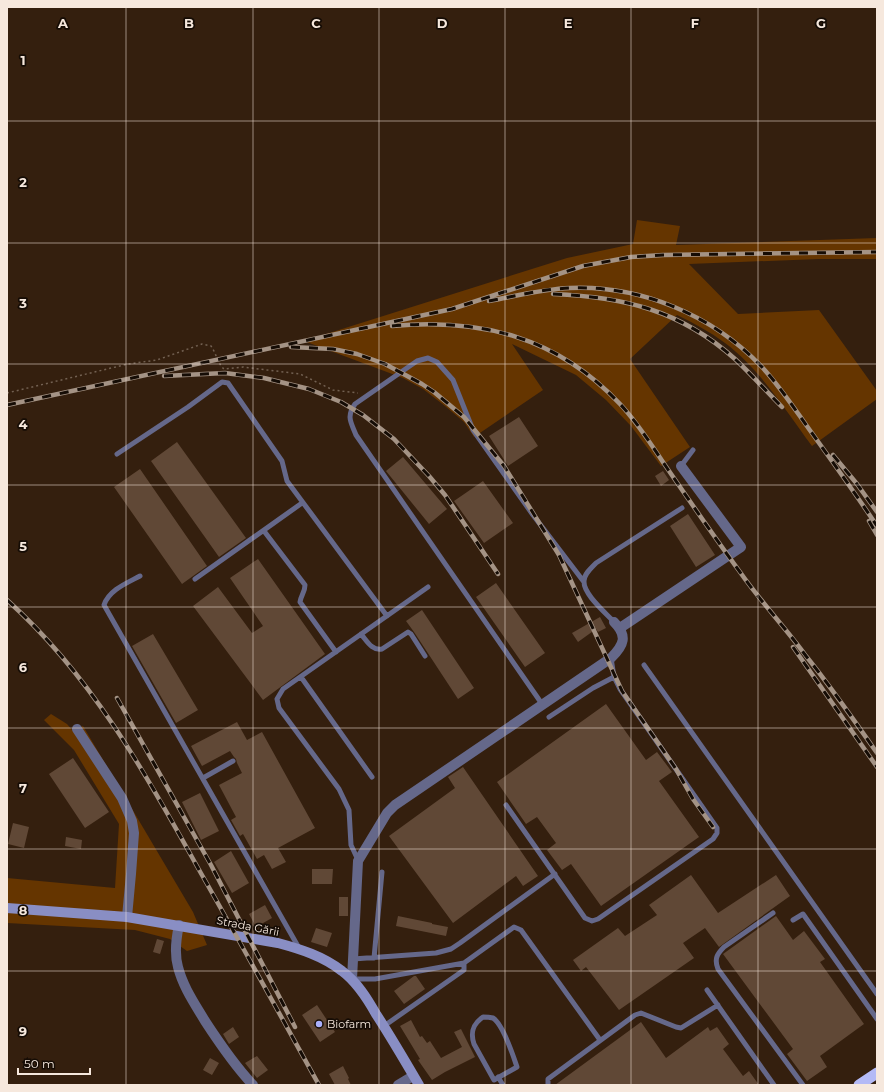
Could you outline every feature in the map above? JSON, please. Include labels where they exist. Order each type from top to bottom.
[{"type":"highway","points":[[862,1084],[877,1072]]},
{"type":"main road","name":"Strada Gării","points":[[7,908],[127,917],[278,943],[300,949],[330,963],[352,979],[367,999],[419,1085]]},
{"type":"street","points":[[352,979],[358,861],[387,813],[395,805],[611,658],[622,644],[623,635],[617,625],[741,547],[680,466]]},
{"type":"street","points":[[77,729],[119,792],[132,821],[134,833],[127,917]]},
{"type":"street","points":[[179,925],[176,940],[177,967],[186,988],[218,1041],[233,1062],[253,1085]]},
{"type":"street","points":[[398,1085],[414,1076]]},
{"type":"lane","points":[[542,704],[356,435],[349,418],[351,410],[355,404],[417,361],[428,358],[437,362],[453,380],[472,430],[533,515],[584,582],[587,591],[592,598],[617,625]]},
{"type":"lane","points":[[117,454],[222,382],[228,383],[282,461],[287,481],[302,503],[387,616]]},
{"type":"lane","points":[[680,466],[693,450]]},
{"type":"lane","points":[[195,579],[302,503]]},
{"type":"lane","points":[[584,582],[587,573],[596,563],[682,508]]},
{"type":"lane","points":[[264,531],[305,585],[305,590],[300,598],[300,602],[336,652]]},
{"type":"lane","points":[[140,576],[110,594],[104,605],[300,949]]},
{"type":"lane","points":[[358,861],[351,845],[350,810],[339,789],[279,708],[277,699],[283,689],[428,587]]},
{"type":"lane","points":[[361,634],[373,648],[377,650],[382,649],[408,632],[425,656]]},
{"type":"lane","points":[[506,805],[585,918],[592,921],[598,919],[713,839],[717,833],[717,828],[620,688],[614,677],[611,658]]},
{"type":"lane","points":[[644,665],[877,994]]},
{"type":"lane","points":[[301,677],[372,777]]},
{"type":"lane","points":[[549,717],[593,688],[614,677]]},
{"type":"lane","points":[[203,778],[233,761]]},
{"type":"lane","points":[[374,958],[382,872]]},
{"type":"lane","points":[[352,959],[426,955],[443,952],[467,938],[555,874]]},
{"type":"lane","points":[[773,914],[724,946],[719,952],[715,963],[803,1085]]},
{"type":"lane","points":[[793,920],[803,914],[877,1019]]},
{"type":"lane","points":[[352,979],[375,979],[464,963],[512,928],[519,928],[600,1040]]},
{"type":"lane","points":[[384,1026],[464,970],[464,963]]},
{"type":"lane","points":[[707,990],[774,1085]]},
{"type":"lane","points":[[548,1085],[548,1078],[635,1015],[641,1013],[681,1028],[718,1005]]},
{"type":"lane","points":[[483,1018],[492,1018],[498,1022],[518,1067],[498,1077],[494,1080],[472,1038],[472,1029],[474,1025],[483,1018]]},
{"type":"lane","points":[[498,1077],[503,1085]]},
{"type":"path","points":[[7,393],[128,364],[157,360],[202,344],[212,346],[221,366],[224,368],[243,367],[300,374],[333,390],[368,395]]},
{"type":"shaded area","points":[[637,220],[680,226],[676,245],[877,238],[877,259],[819,259],[689,264],[738,314],[819,310],[877,391],[877,399],[812,446],[772,391],[738,353],[714,335],[677,315],[630,359],[690,447],[661,466],[631,426],[606,400],[576,375],[512,344],[543,390],[474,437],[464,422],[423,389],[403,378],[304,341],[567,258],[633,244]]},
{"type":"shaded area","points":[[51,714],[67,724],[73,731],[83,726],[193,912],[207,945],[187,951],[170,939],[135,930],[7,923],[7,878],[115,888],[119,824],[74,750],[44,720]]},
{"type":"building","points":[[519,417],[538,446],[508,466],[489,436]]},
{"type":"building","points":[[177,442],[246,538],[219,557],[151,461]]},
{"type":"building","points":[[403,457],[447,509],[429,524],[386,471]]},
{"type":"building","points":[[140,469],[207,566],[182,584],[114,487]]},
{"type":"building","points":[[663,471],[669,480],[661,486],[655,476]]},
{"type":"building","points":[[483,481],[513,523],[484,543],[454,501]]},
{"type":"building","points":[[688,514],[715,555],[696,567],[670,526]]},
{"type":"building","points":[[258,559],[325,654],[263,700],[193,606],[218,587],[252,633],[263,626],[230,578]]},
{"type":"building","points":[[496,583],[545,653],[525,667],[476,597]]},
{"type":"building","points":[[422,610],[474,688],[458,699],[406,621]]},
{"type":"building","points":[[600,617],[606,628],[598,632],[596,629],[578,642],[572,633]]},
{"type":"building","points":[[153,634],[198,710],[176,723],[132,646]]},
{"type":"building","points":[[606,704],[646,760],[657,752],[672,772],[659,781],[699,837],[601,906],[571,864],[562,870],[547,850],[556,843],[537,817],[526,824],[497,782]]},
{"type":"building","points":[[237,722],[247,740],[262,732],[315,828],[278,848],[286,862],[272,869],[264,855],[257,859],[243,834],[240,836],[231,820],[236,817],[219,785],[242,773],[236,759],[230,751],[202,766],[191,746]]},
{"type":"building","points":[[73,758],[109,812],[85,828],[49,774]]},
{"type":"building","points":[[463,767],[538,876],[523,886],[516,876],[453,923],[389,836],[455,788],[448,777]]},
{"type":"building","points":[[200,793],[219,831],[201,840],[182,802]]},
{"type":"building","points":[[13,823],[29,827],[24,848],[8,844]]},
{"type":"building","points":[[66,837],[82,840],[81,849],[65,846]]},
{"type":"building","points":[[231,851],[249,883],[232,893],[214,862]]},
{"type":"building","points":[[312,869],[333,869],[332,884],[312,884]]},
{"type":"building","points":[[691,875],[718,913],[776,875],[790,896],[719,947],[705,928],[683,943],[694,958],[619,1010],[586,967],[581,971],[573,960],[618,928],[625,936],[657,915],[649,905]]},
{"type":"building","points":[[339,897],[348,897],[348,916],[339,916]]},
{"type":"building","points":[[265,905],[272,918],[256,927],[249,914]]},
{"type":"building","points":[[398,916],[448,927],[446,936],[396,926]]},
{"type":"building","points":[[776,916],[793,940],[804,931],[825,959],[820,962],[864,1024],[820,1056],[827,1067],[807,1081],[787,1054],[793,1049],[723,954]]},
{"type":"building","points":[[316,928],[332,933],[327,947],[311,942]]},
{"type":"building","points":[[157,939],[164,941],[160,954],[153,952]]},
{"type":"building","points":[[416,976],[425,989],[404,1004],[394,991]]},
{"type":"building","name":"Biofarm","points":[[317,1005],[335,1032],[320,1042],[302,1015]]},
{"type":"building","points":[[411,1020],[420,1037],[422,1036],[427,1043],[430,1041],[441,1058],[462,1047],[454,1032],[461,1029],[475,1057],[432,1080],[418,1060],[420,1059],[400,1026]]},
{"type":"building","points":[[641,1022],[666,1058],[708,1027],[710,1031],[717,1027],[729,1044],[723,1049],[743,1076],[749,1071],[759,1085],[555,1085]]},
{"type":"building","points":[[233,1027],[239,1037],[229,1044],[223,1034]]},
{"type":"building","points":[[257,1056],[268,1070],[257,1078],[245,1063]]},
{"type":"building","points":[[210,1058],[219,1063],[212,1075],[203,1070]]},
{"type":"building","points":[[343,1066],[351,1085],[335,1085],[329,1074]]},
{"type":"railway","points":[[7,405],[452,309],[583,266],[631,257],[663,255],[877,252]]},
{"type":"railway","points":[[489,301],[550,290],[597,288],[649,298],[698,318],[742,348],[768,373],[877,526]]},
{"type":"railway","points":[[553,294],[627,303],[650,309],[672,318],[714,342],[735,359],[782,407]]},
{"type":"railway","points":[[392,326],[425,324],[457,325],[487,329],[516,337],[544,348],[570,362],[596,381],[627,411],[748,583],[790,635],[877,753]]},
{"type":"railway","points":[[291,347],[333,349],[357,354],[385,364],[434,392],[464,417],[504,466],[559,555],[622,691],[676,769],[693,799],[713,827]]},
{"type":"railway","points":[[164,376],[225,373],[264,378],[309,389],[341,402],[363,415],[394,439],[429,476],[445,495],[498,574]]},
{"type":"railway","points":[[833,455],[857,484],[877,512]]},
{"type":"railway","points":[[869,521],[877,535]]},
{"type":"railway","points":[[7,600],[37,629],[64,660],[90,692],[114,726],[178,832],[319,1085]]},
{"type":"railway","points":[[793,647],[877,767]]},
{"type":"railway","points":[[117,698],[211,865],[295,1027]]},
{"type":"place","name":"Biofarm","points":[[319,1024]]}]
